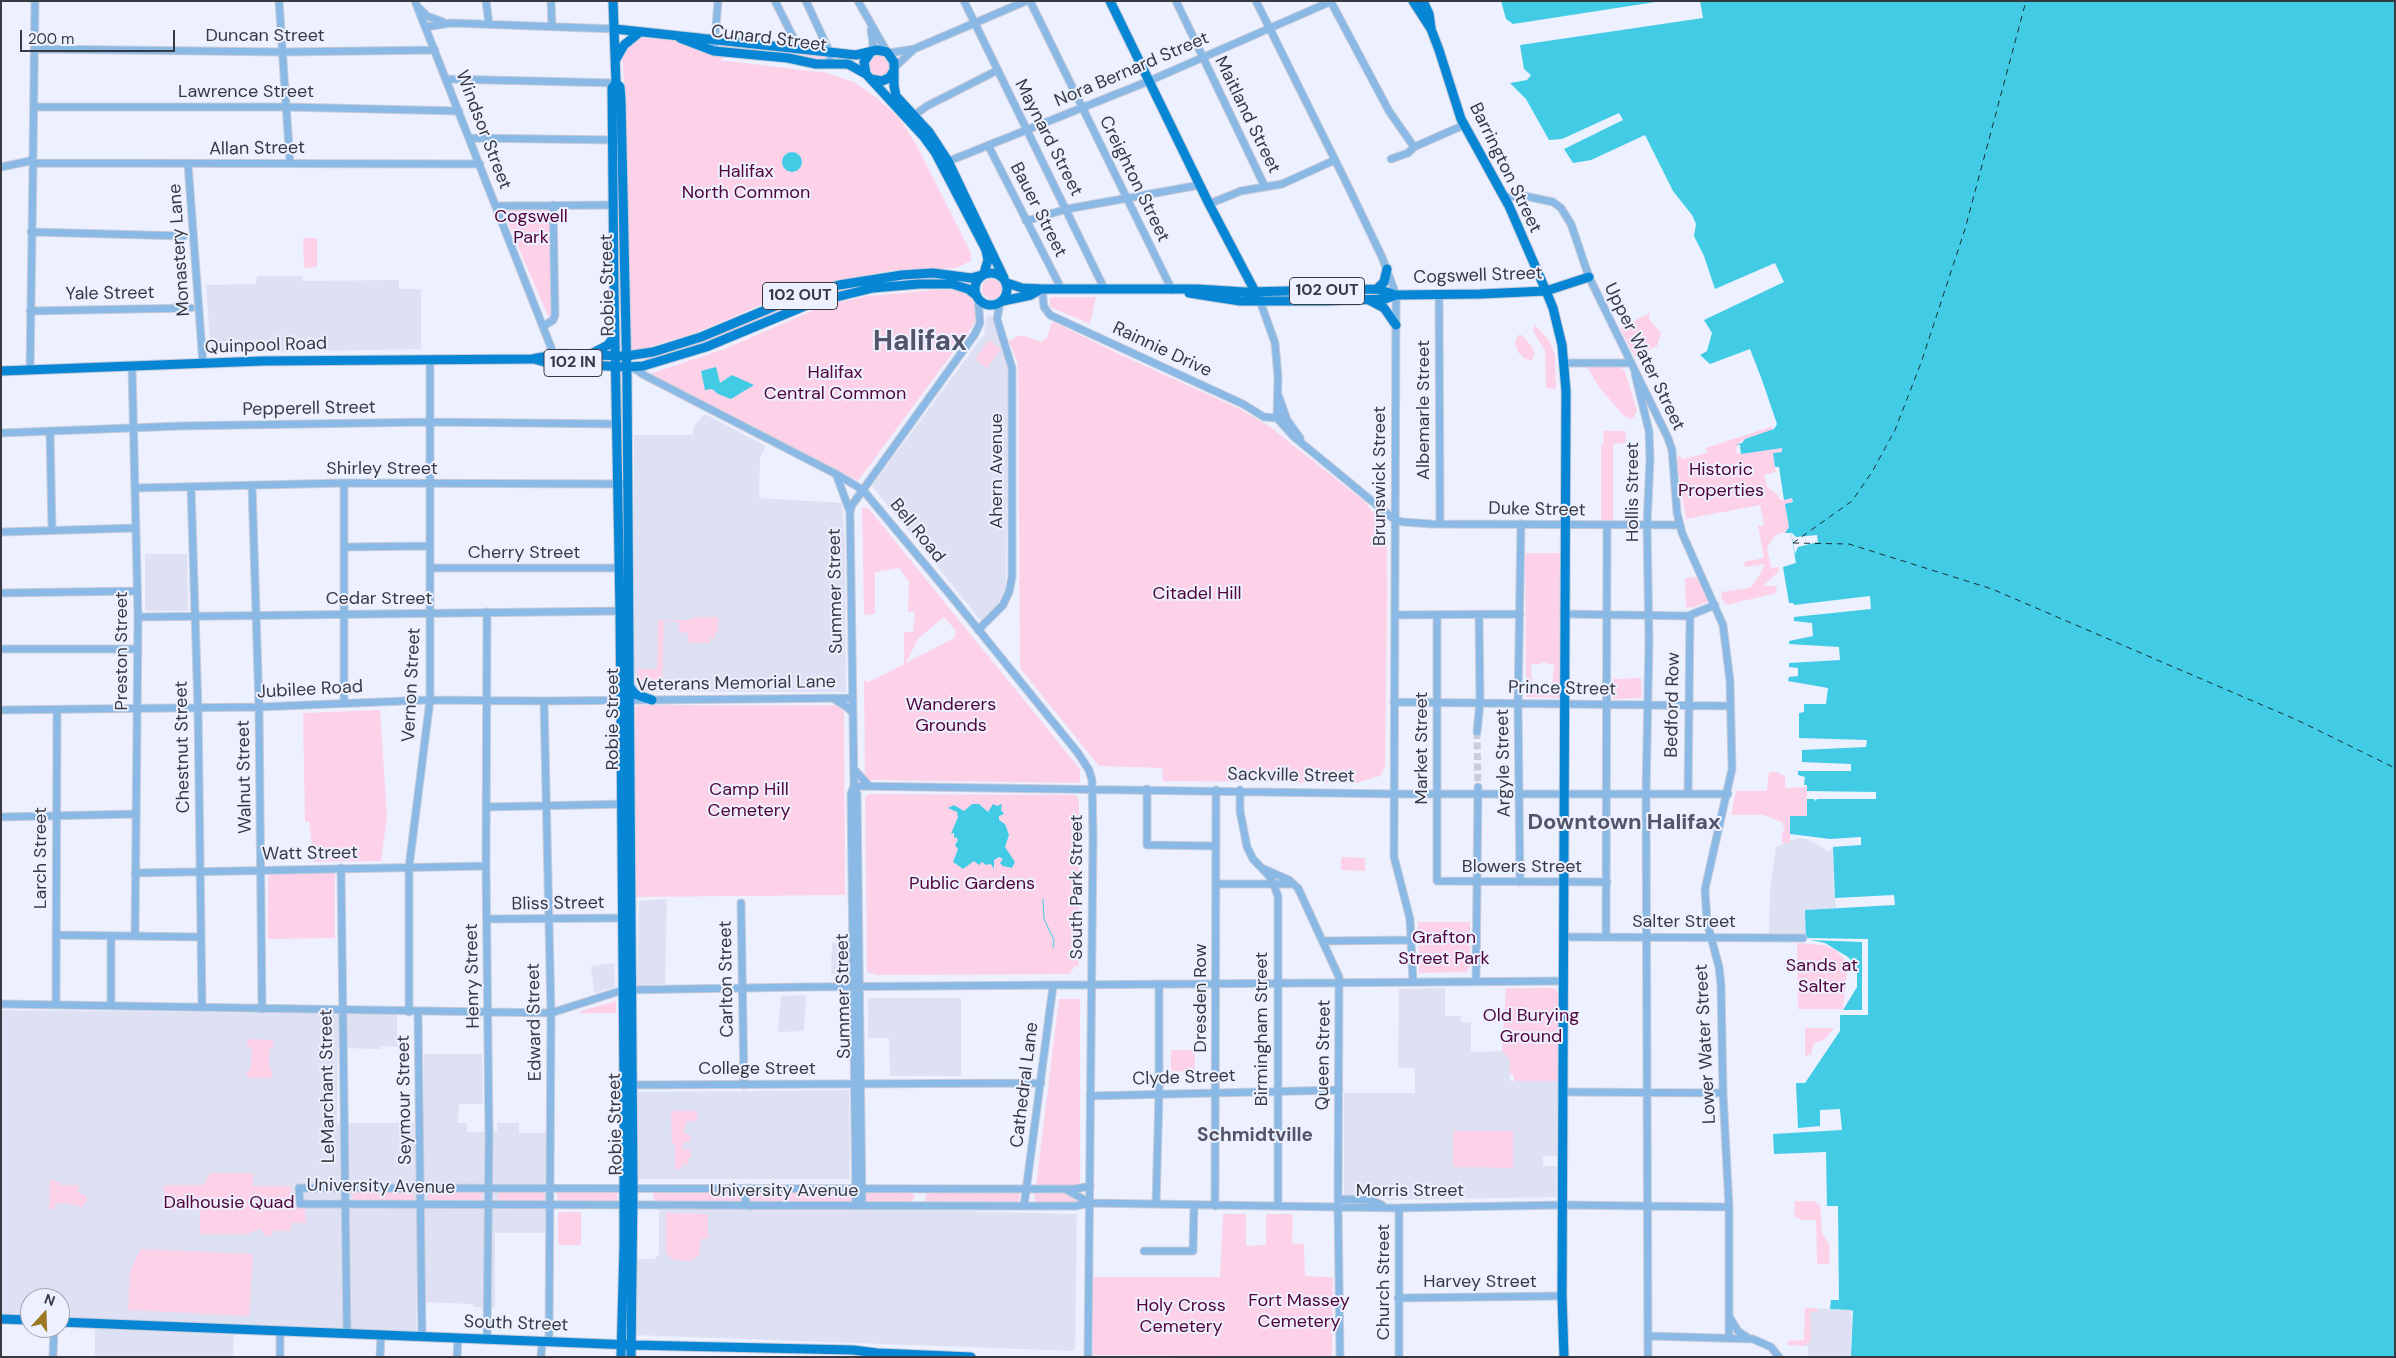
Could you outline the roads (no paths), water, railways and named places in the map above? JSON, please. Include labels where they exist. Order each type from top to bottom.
[{"type":"main road","name":"Robie Street","points":[[613,1],[616,83],[612,88],[617,140],[628,365],[630,683],[625,700]]},
{"type":"main road","points":[[1110,1],[1209,204],[1260,301]]},
{"type":"main road","name":"Barrington Street","points":[[1413,1],[1430,29],[1464,125],[1504,197],[1546,291],[1553,308],[1562,345],[1566,391],[1562,1296],[1564,1357]]},
{"type":"main road","name":"Barrington Street","points":[[1423,1],[1430,14],[1430,29]]},
{"type":"main road","name":"Cunard Street","points":[[615,29],[856,55],[871,52]]},
{"type":"main road","points":[[615,59],[624,45],[640,32]]},
{"type":"main road","name":"Cunard Street","points":[[668,35],[714,51],[830,64],[848,64],[868,76]]},
{"type":"main road","points":[[615,366],[628,365],[706,347],[812,303],[873,288],[919,284],[952,284],[968,288],[977,297],[990,305],[1002,302],[1007,292],[1005,280],[945,162],[929,132],[896,96],[894,62],[888,53],[877,50],[871,52],[864,62],[868,76],[945,162],[986,250],[988,260],[983,274],[976,282],[977,297]]},
{"type":"main road","points":[[868,76],[882,81],[889,78],[894,70]]},
{"type":"main road","name":"Robie Street","points":[[617,140],[614,205],[615,366],[618,424],[618,568],[625,700],[631,1357]]},
{"type":"main road","points":[[1377,289],[1384,282],[1387,269]]},
{"type":"main road","name":"102 OUT","points":[[628,365],[653,352],[702,337],[799,296],[839,285],[902,274],[933,273],[971,278],[994,273],[1005,280]]},
{"type":"main road","name":"Cogswell Street","points":[[1005,280],[1022,288],[1042,289],[1104,288],[1256,291],[1377,289],[1396,295],[1439,295],[1546,291],[1589,277]]},
{"type":"main road","name":"Cogswell Street","points":[[1002,302],[1031,295],[1042,289]]},
{"type":"main road","name":"Cogswell Street","points":[[1174,290],[1223,300],[1260,301],[1386,299],[1396,295]]},
{"type":"main road","points":[[1366,299],[1384,308],[1396,325]]},
{"type":"main road","points":[[591,354],[608,345],[615,335]]},
{"type":"main road","name":"Quinpool Road","points":[[1,371],[263,361],[532,359],[554,355],[591,354],[615,356],[628,365]]},
{"type":"main road","name":"Quinpool Road","points":[[532,359],[548,362],[615,366]]},
{"type":"main road","points":[[594,364],[607,371],[616,380]]},
{"type":"main road","points":[[630,683],[635,694],[652,700]]},
{"type":"main road","name":"Robie Street","points":[[621,1357],[629,1205]]},
{"type":"main road","points":[[1,1319],[20,1320]]},
{"type":"main road","name":"South Street","points":[[70,1322],[621,1345],[853,1350],[889,1355],[971,1357]]},
{"type":"street","points":[[30,370],[35,1]]},
{"type":"street","points":[[280,1],[290,163]]},
{"type":"street","points":[[486,1],[489,24]]},
{"type":"street","points":[[551,1],[552,26]]},
{"type":"street","points":[[714,51],[718,1]]},
{"type":"street","points":[[775,1],[793,37],[794,48]]},
{"type":"street","points":[[806,1],[830,52],[830,64]]},
{"type":"street","name":"Maynard Street","points":[[964,1],[1104,288]]},
{"type":"street","points":[[860,2],[870,25],[888,53],[914,49],[1026,1]]},
{"type":"street","name":"Creighton Street","points":[[1030,1],[1174,290]]},
{"type":"street","name":"Maitland Street","points":[[1176,1],[1265,187]]},
{"type":"street","name":"Brunswick Street","points":[[1256,1],[1387,269],[1396,295],[1394,857],[1410,919],[1413,982]]},
{"type":"street","points":[[1331,2],[1390,112],[1414,147]]},
{"type":"street","name":"Nora Bernard Street","points":[[945,162],[1149,81],[1331,2]]},
{"type":"street","name":"Cunard Street","points":[[417,4],[429,17],[450,23]]},
{"type":"street","name":"Windsor Street","points":[[417,4],[554,355]]},
{"type":"street","name":"Cunard Street","points":[[426,27],[450,23],[615,29]]},
{"type":"street","points":[[870,25],[874,43],[871,52]]},
{"type":"street","name":"Duncan Street","points":[[34,49],[283,52],[435,50]]},
{"type":"street","points":[[894,70],[914,49]]},
{"type":"street","points":[[914,116],[927,106],[998,70]]},
{"type":"street","points":[[447,79],[616,83]]},
{"type":"street","name":"Lawrence Street","points":[[34,107],[286,107],[459,111]]},
{"type":"street","points":[[1391,159],[1408,153],[1414,147],[1464,125]]},
{"type":"street","points":[[470,138],[617,140]]},
{"type":"street","name":"Bauer Street","points":[[988,145],[1061,288]]},
{"type":"street","points":[[1209,204],[1241,191],[1282,184],[1335,160]]},
{"type":"street","name":"Allan Street","points":[[1,167],[32,162],[480,164]]},
{"type":"street","name":"Monastery Lane","points":[[188,164],[203,364]]},
{"type":"street","points":[[1026,221],[1067,209],[1200,185]]},
{"type":"street","name":"Upper Water Street","points":[[1504,197],[1540,198],[1552,202],[1561,208],[1571,224],[1589,277],[1671,446],[1682,533],[1716,605]]},
{"type":"street","points":[[544,326],[553,320],[555,315],[553,205]]},
{"type":"street","points":[[496,206],[614,205]]},
{"type":"street","points":[[31,232],[184,236]]},
{"type":"street","name":"Rainnie Drive","points":[[1042,289],[1044,307],[1050,315],[1243,404],[1264,417],[1277,418]]},
{"type":"street","name":"Albemarle Street","points":[[1439,295],[1440,524]]},
{"type":"street","name":"Summer Street","points":[[859,1206],[851,794],[854,786],[854,769],[850,512],[852,505],[975,334],[980,319],[977,297]]},
{"type":"street","points":[[1260,301],[1275,342],[1278,392],[1277,418],[1293,436],[1394,520]]},
{"type":"street","name":"Ahern Avenue","points":[[978,630],[1003,605],[1009,592],[1012,577],[1012,368],[997,319],[1002,302]]},
{"type":"street","name":"Yale Street","points":[[30,311],[192,308]]},
{"type":"street","name":"Vernon Street","points":[[409,1012],[409,867],[430,700],[430,360]]},
{"type":"street","points":[[1564,363],[1630,363]]},
{"type":"street","name":"Bell Road","points":[[628,365],[644,376],[836,474],[863,490],[1078,753],[1089,770],[1092,789]]},
{"type":"street","name":"Preston Street","points":[[132,366],[135,426],[138,617],[135,936]]},
{"type":"street","name":"Hollis Street","points":[[1635,371],[1639,398],[1648,431],[1646,794],[1648,937],[1647,1207],[1650,1336]]},
{"type":"street","points":[[1278,392],[1284,412],[1304,444]]},
{"type":"street","points":[[1277,418],[1284,412]]},
{"type":"street","name":"Pepperell Street","points":[[1,433],[50,432],[135,426],[429,422],[618,424]]},
{"type":"street","points":[[50,432],[52,530]]},
{"type":"street","points":[[836,474],[850,512]]},
{"type":"street","points":[[344,483],[344,703]]},
{"type":"street","name":"Shirley Street","points":[[136,488],[344,483],[628,484]]},
{"type":"street","name":"Walnut Street","points":[[252,485],[259,707],[262,1009]]},
{"type":"street","name":"Chestnut Street","points":[[191,487],[198,708],[202,1007]]},
{"type":"street","name":"Duke Street","points":[[1394,520],[1413,524],[1680,525]]},
{"type":"street","name":"Argyle Street","points":[[1520,882],[1518,704],[1521,524]]},
{"type":"street","points":[[1606,937],[1607,526]]},
{"type":"street","points":[[1,532],[136,528]]},
{"type":"street","points":[[344,547],[429,546]]},
{"type":"street","name":"Cherry Street","points":[[430,568],[618,568]]},
{"type":"street","points":[[1,593],[137,591]]},
{"type":"street","points":[[1564,614],[1690,616],[1716,605]]},
{"type":"street","name":"Lower Water Street","points":[[1716,605],[1723,625],[1726,644],[1732,768],[1728,794],[1705,889],[1707,922],[1720,972],[1723,1093],[1729,1207],[1729,1338]]},
{"type":"street","name":"Cedar Street","points":[[138,617],[620,611]]},
{"type":"street","name":"Henry Street","points":[[486,612],[489,1188],[487,1340]]},
{"type":"street","points":[[1394,615],[1520,614]]},
{"type":"street","name":"Market Street","points":[[1437,615],[1437,881]]},
{"type":"street","points":[[1478,732],[1480,702],[1479,615]]},
{"type":"street","name":"Bedford Row","points":[[1688,794],[1690,616]]},
{"type":"street","points":[[1,648],[138,649]]},
{"type":"street","points":[[832,698],[842,703],[853,713]]},
{"type":"street","name":"Veterans Memorial Lane","points":[[625,700],[853,698]]},
{"type":"street","name":"Jubilee Road","points":[[1,710],[137,710],[430,700],[625,700]]},
{"type":"street","name":"Edward Street","points":[[541,1357],[545,1342],[551,1204],[551,1013],[544,701]]},
{"type":"street","name":"Prince Street","points":[[1394,702],[1730,706]]},
{"type":"street","name":"Larch Street","points":[[56,1005],[57,710]]},
{"type":"street","points":[[854,769],[869,786]]},
{"type":"street","name":"Sackville Street","points":[[854,786],[1240,790],[1394,794],[1437,794],[1478,790],[1519,794],[1565,795],[1728,794]]},
{"type":"street","name":"South Park Street","points":[[1088,1357],[1092,789]]},
{"type":"street","points":[[1147,789],[1147,845],[1215,846]]},
{"type":"street","name":"Dresden Row","points":[[1215,1206],[1216,790]]},
{"type":"street","points":[[1240,790],[1240,810],[1247,847],[1253,859],[1264,869],[1274,883]]},
{"type":"street","points":[[1476,981],[1478,790]]},
{"type":"street","points":[[486,807],[625,804]]},
{"type":"street","points":[[1,817],[136,814]]},
{"type":"street","name":"Watt Street","points":[[135,873],[486,866]]},
{"type":"street","name":"LeMarchant Street","points":[[341,868],[347,1334]]},
{"type":"street","points":[[1264,869],[1294,884]]},
{"type":"street","name":"Blowers Street","points":[[1437,881],[1606,882]]},
{"type":"street","name":"Birmingham Street","points":[[1274,883],[1278,896],[1278,1205]]},
{"type":"street","points":[[1216,884],[1294,884]]},
{"type":"street","name":"Queen Street","points":[[1294,884],[1300,891],[1324,941],[1340,982],[1338,1090],[1340,1357]]},
{"type":"street","name":"Carlton Street","points":[[741,903],[744,1085]]},
{"type":"street","name":"Bliss Street","points":[[487,919],[626,918]]},
{"type":"street","points":[[56,934],[201,937]]},
{"type":"street","points":[[111,936],[111,1006]]},
{"type":"street","name":"Salter Street","points":[[1565,937],[1803,938]]},
{"type":"street","points":[[1324,941],[1412,940]]},
{"type":"street","points":[[1,1004],[551,1013],[627,990],[1278,982],[1564,981]]},
{"type":"street","points":[[1156,1204],[1159,984]]},
{"type":"street","name":"Cathedral Lane","points":[[1024,1206],[1053,986]]},
{"type":"street","name":"Seymour Street","points":[[418,1012],[422,1337]]},
{"type":"street","name":"College Street","points":[[628,1085],[1041,1083]]},
{"type":"street","name":"Clyde Street","points":[[1090,1096],[1338,1090]]},
{"type":"street","points":[[1564,1092],[1723,1093]]},
{"type":"street","name":"University Avenue","points":[[1090,1186],[1064,1189],[299,1188],[300,1204],[1075,1206],[1090,1203]]},
{"type":"street","points":[[750,1188],[744,1197],[750,1206]]},
{"type":"street","name":"University Avenue","points":[[1064,1189],[1090,1203]]},
{"type":"street","name":"Morris Street","points":[[1090,1203],[1215,1206],[1338,1202],[1399,1208],[1563,1205],[1729,1207]]},
{"type":"street","points":[[1144,1251],[1193,1251],[1194,1206]]},
{"type":"street","name":"Church Street","points":[[1399,1208],[1399,1357]]},
{"type":"street","name":"Harvey Street","points":[[1398,1298],[1562,1296]]},
{"type":"street","points":[[1730,1318],[1738,1331],[1771,1347],[1779,1357]]},
{"type":"street","points":[[280,1331],[280,1357]]},
{"type":"street","points":[[380,1357],[381,1335]]},
{"type":"street","points":[[1650,1336],[1753,1339]]},
{"type":"street","points":[[1648,1357],[1650,1336]]},
{"type":"street","points":[[1650,1336],[1653,1357]]},
{"type":"street","points":[[53,1357],[54,1338]]},
{"type":"street","points":[[457,1357],[458,1338]]},
{"type":"water","points":[[1501,1],[1662,1],[1513,24],[1506,19]]},
{"type":"water","points":[[1700,1],[2395,1],[2395,1357],[1851,1357],[1853,1311],[1830,1309],[1831,1300],[1839,1300],[1838,1206],[1827,1206],[1826,1152],[1774,1154],[1773,1134],[1842,1130],[1840,1109],[1820,1110],[1820,1126],[1798,1128],[1796,1083],[1805,1083],[1840,1031],[1840,1015],[1857,987],[1857,967],[1848,957],[1825,943],[1806,939],[1805,910],[1895,905],[1894,895],[1835,898],[1833,847],[1861,845],[1861,837],[1830,839],[1790,834],[1790,816],[1807,816],[1807,799],[1814,799],[1815,801],[1817,799],[1876,799],[1876,792],[1807,791],[1807,785],[1804,785],[1805,777],[1798,775],[1798,771],[1851,771],[1851,764],[1802,762],[1802,750],[1866,747],[1867,740],[1799,738],[1799,713],[1804,712],[1804,704],[1826,704],[1828,688],[1788,681],[1789,677],[1798,676],[1798,668],[1789,667],[1789,663],[1840,660],[1839,647],[1789,644],[1789,641],[1813,636],[1812,623],[1794,621],[1794,617],[1871,609],[1870,596],[1794,605],[1789,603],[1783,567],[1796,563],[1791,533],[1785,533],[1789,527],[1785,504],[1793,502],[1792,498],[1784,500],[1779,467],[1775,467],[1773,453],[1782,452],[1782,448],[1741,454],[1740,445],[1736,445],[1742,443],[1745,439],[1774,429],[1777,424],[1762,380],[1750,349],[1710,364],[1700,355],[1707,351],[1712,333],[1704,320],[1784,282],[1775,263],[1715,289],[1704,256],[1694,236],[1696,224],[1692,215],[1673,191],[1645,135],[1591,160],[1573,163],[1564,149],[1623,120],[1619,113],[1562,139],[1549,140],[1526,99],[1510,83],[1527,80],[1531,75],[1524,69],[1520,45],[1703,18]]},
{"type":"water","points":[[792,152],[799,155],[802,162],[799,169],[792,172],[785,169],[782,162],[785,155]]},
{"type":"water","points":[[716,367],[720,383],[732,375],[754,385],[731,399],[718,394],[712,389],[705,390],[701,371]]},
{"type":"water","points":[[972,804],[979,804],[988,812],[993,804],[997,806],[1002,804],[1001,810],[1004,814],[999,816],[999,820],[1005,824],[1009,835],[1005,847],[1015,862],[1012,868],[1003,866],[1000,863],[1003,859],[999,857],[994,860],[994,869],[991,864],[986,865],[982,862],[979,865],[974,861],[963,869],[953,862],[958,849],[955,845],[958,840],[956,837],[954,838],[954,833],[951,834],[958,817],[957,812],[948,808],[954,805],[964,811]]},
{"type":"waterway","points":[[1043,899],[1044,919],[1054,940],[1053,948]]},
{"type":"tunnel","points":[[1477,732],[1478,787]]},
{"type":"district","name":"Halifax","points":[[920,343]]},
{"type":"district","name":"Downtown Halifax","points":[[1624,823]]},
{"type":"district","name":"Schmidtville","points":[[1255,1136]]},
{"type":"park label","name":"Halifax North Common","points":[[746,182]]},
{"type":"park label","name":"Cogswell Park","points":[[531,227]]},
{"type":"park label","name":"Halifax Central Common","points":[[835,383]]},
{"type":"park label","name":"Historic Properties","points":[[1721,480]]},
{"type":"park label","name":"Citadel Hill","points":[[1197,594]]},
{"type":"park label","name":"Wanderers Grounds","points":[[951,715]]},
{"type":"park label","name":"Camp Hill Cemetery","points":[[749,800]]},
{"type":"park label","name":"Public Gardens","points":[[972,884]]},
{"type":"park label","name":"Grafton Street Park","points":[[1444,948]]},
{"type":"park label","name":"Sands at Salter","points":[[1822,976]]},
{"type":"park label","name":"Old Burying Ground","points":[[1531,1026]]},
{"type":"park label","name":"Dalhousie Quad","points":[[229,1203]]},
{"type":"park label","name":"Fort Massey Cemetery","points":[[1299,1311]]},
{"type":"park label","name":"Holy Cross Cemetery","points":[[1181,1316]]}]
